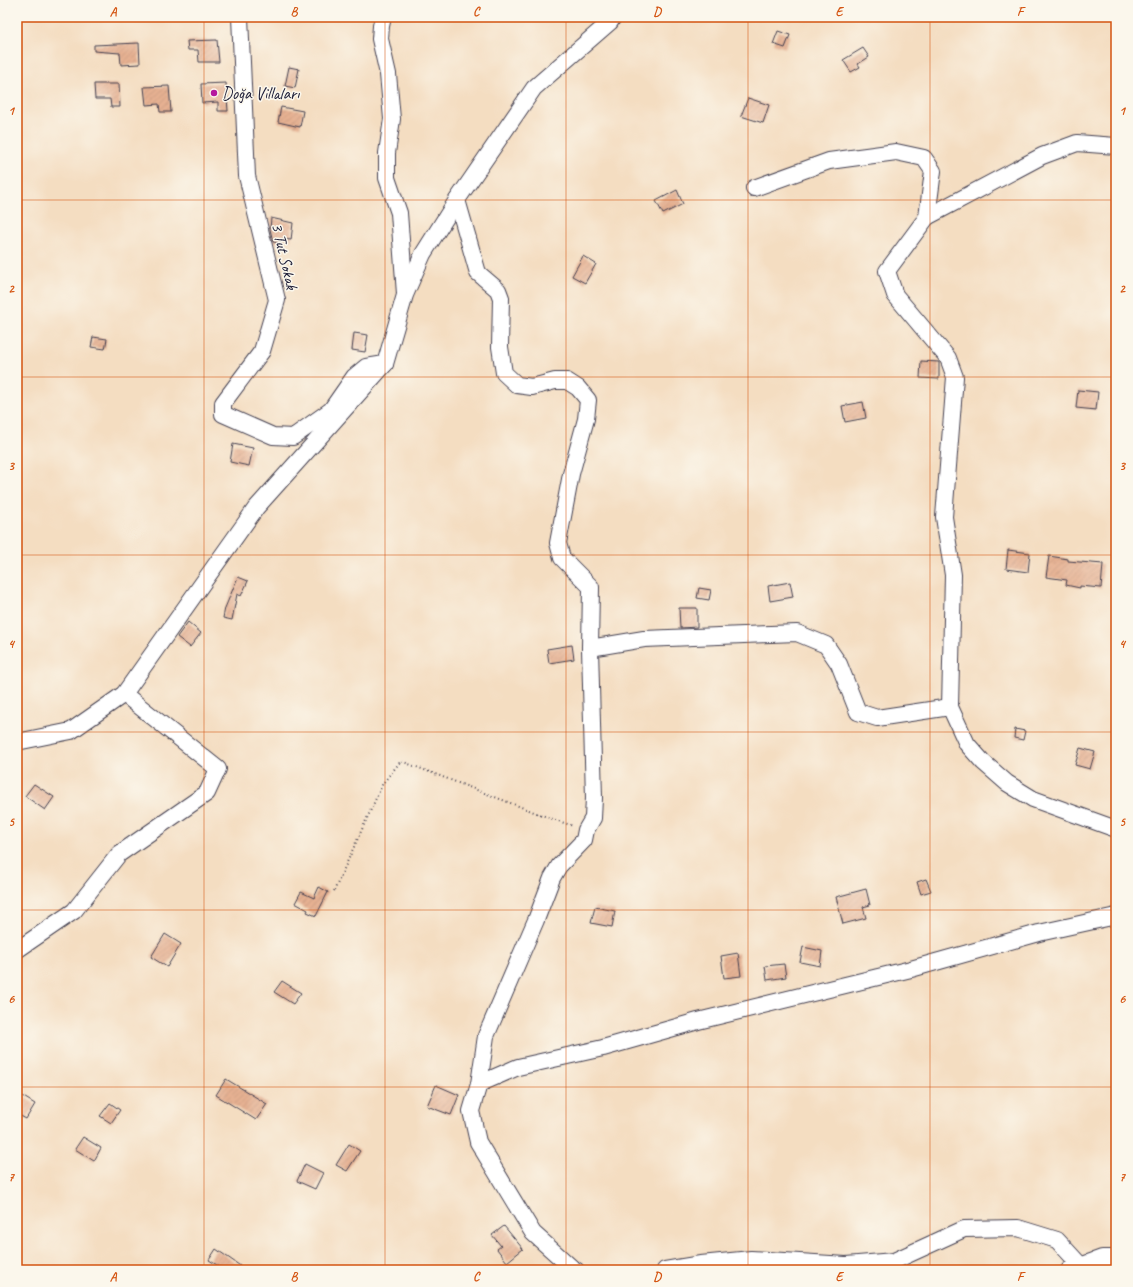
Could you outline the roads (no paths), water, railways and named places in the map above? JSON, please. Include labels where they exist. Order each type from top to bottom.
[{"type":"street","name":"3 Tut Sokak","points":[[240,17],[247,176],[276,300],[262,351],[223,403],[223,414],[273,436],[293,437],[331,410],[354,377],[366,367],[385,364]]},
{"type":"street","points":[[383,17],[380,39],[388,74],[392,119],[387,153],[387,178],[399,213],[405,295]]},
{"type":"street","points":[[17,742],[71,731],[124,694],[256,508],[385,364],[405,295],[424,254],[456,200],[534,88],[610,22],[613,17]]},
{"type":"street","points":[[1116,146],[1077,143],[1042,156],[927,217],[887,271],[895,295],[948,358],[955,377],[944,516],[953,575],[950,707],[967,744],[982,762],[1007,783],[1033,799],[1116,828]]},
{"type":"street","points":[[754,188],[829,161],[896,152],[924,158],[933,171],[927,217]]},
{"type":"street","points":[[456,200],[478,273],[498,290],[501,298],[500,347],[504,373],[517,385],[532,387],[555,381],[567,381],[578,388],[588,400],[586,419],[571,474],[558,543],[562,558],[591,587],[590,648],[594,798],[593,818],[586,830],[584,840],[559,866],[552,878],[536,920],[486,1036],[479,1084],[471,1112],[478,1142],[533,1234],[576,1270]]},
{"type":"street","points":[[590,648],[644,639],[797,633],[826,645],[840,664],[858,712],[877,718],[950,707]]},
{"type":"street","points":[[17,950],[74,911],[119,854],[208,794],[218,769],[124,694]]},
{"type":"street","points":[[479,1084],[518,1067],[603,1048],[698,1021],[911,969],[1039,933],[1116,916]]},
{"type":"street","points":[[665,1270],[701,1264],[751,1259],[846,1265],[894,1261],[964,1229],[1018,1228],[1057,1240],[1075,1268],[1102,1258],[1116,1258]]},
{"type":"place","name":"Doğa Villaları","points":[[214,93]]}]
